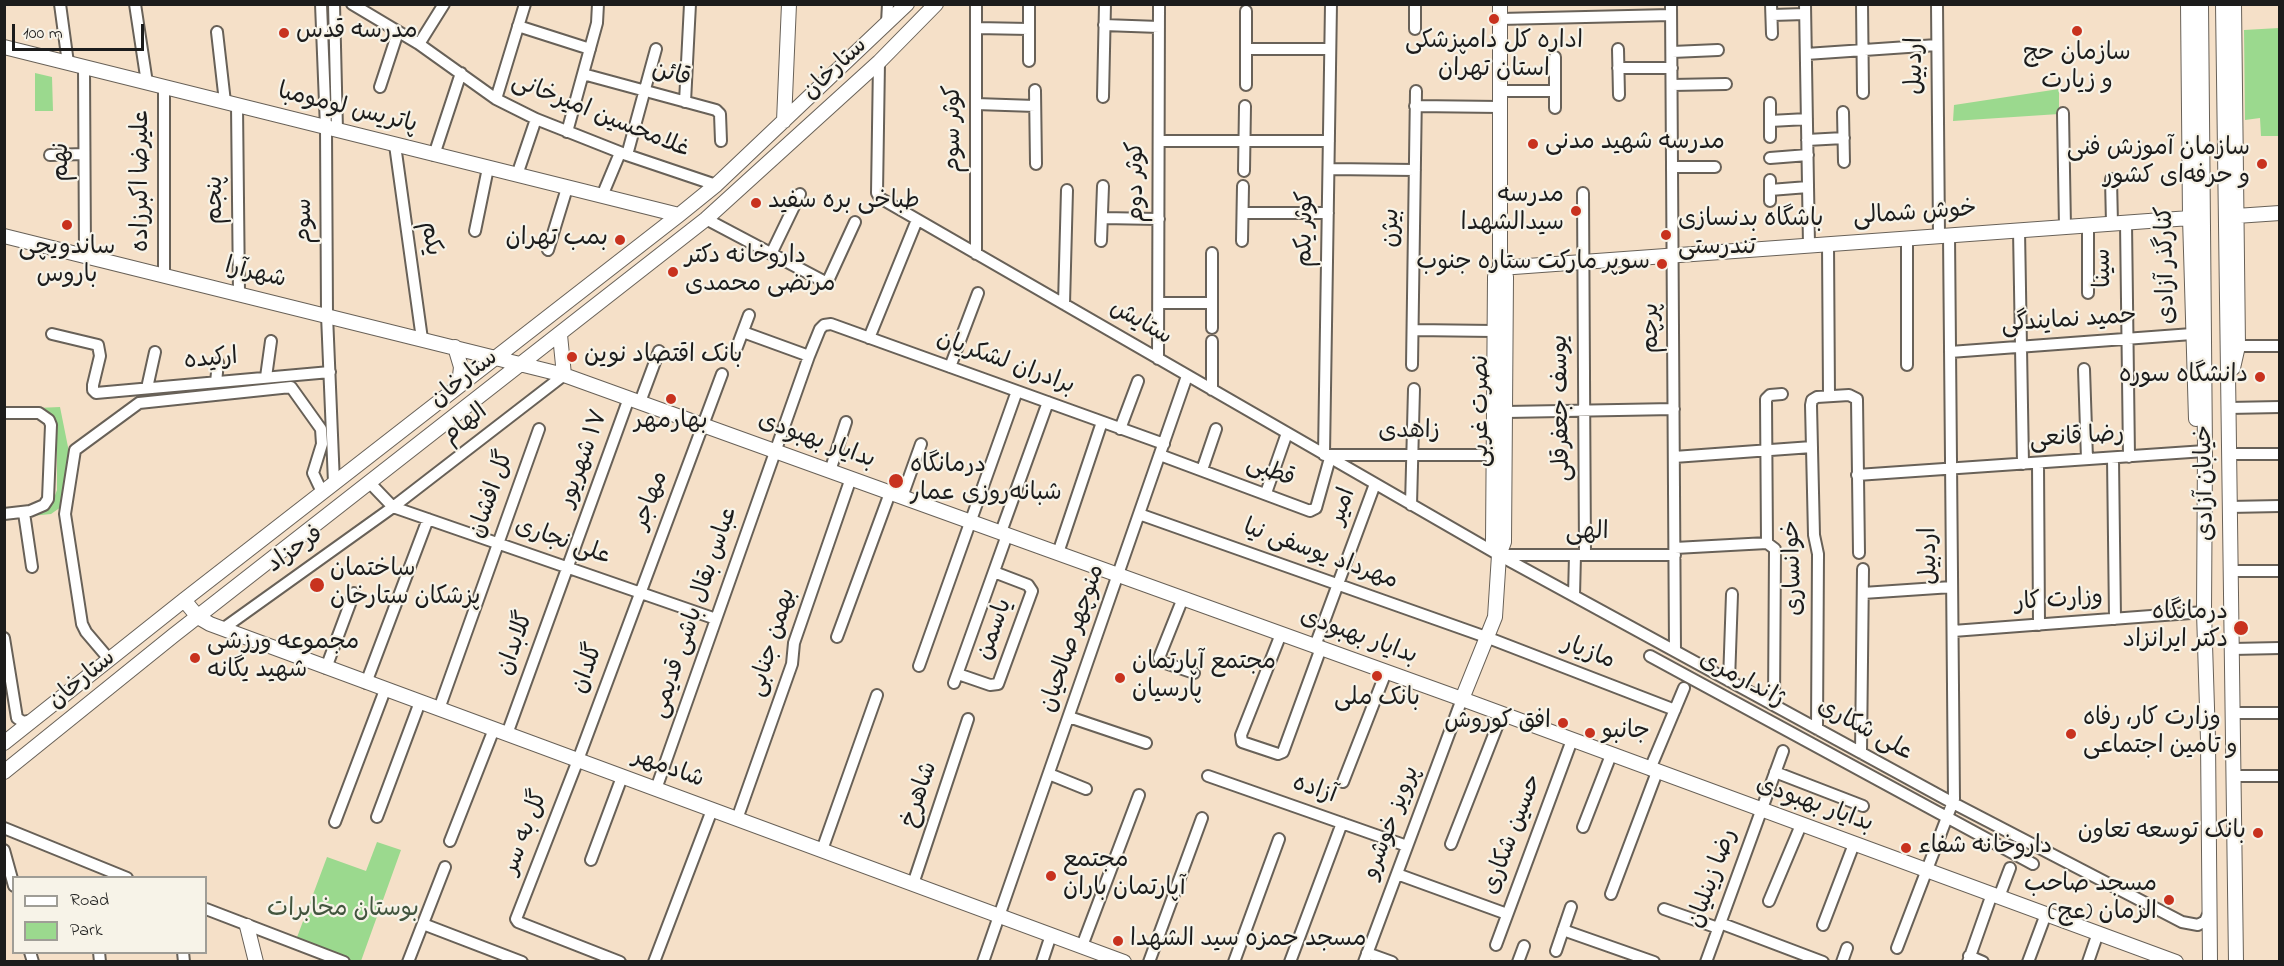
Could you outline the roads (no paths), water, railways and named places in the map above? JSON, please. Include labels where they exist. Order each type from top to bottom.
[{"type":"main road","points":[[784,121],[789,4]]},
{"type":"main road","name":"ستارخان","points":[[4,743],[459,385],[679,216],[784,121],[907,4]]},
{"type":"main road","name":"ستارخان","points":[[4,772],[174,635],[706,219],[879,62],[936,4]]},
{"type":"main road","name":"کنارگذر آزادی","points":[[2187,4],[2192,334],[2196,427],[2205,451]]},
{"type":"main road","name":"خیابان آزادی","points":[[2201,4],[2204,612],[2208,740],[2210,962]]},
{"type":"main road","name":"خیابان آزادی","points":[[2223,4],[2236,962]]},
{"type":"main road","points":[[2228,403],[2238,346],[2234,4]]},
{"type":"main road","name":"نصرت غربی","points":[[1499,555],[1493,542],[1494,331],[1496,277],[1500,268],[1500,12]]},
{"type":"main road","name":"پاتریس لومومبا","points":[[4,47],[679,216]]},
{"type":"main road","points":[[2236,216],[2280,213]]},
{"type":"main road","name":"خوش شمالی","points":[[1500,268],[2190,218]]},
{"type":"main road","name":"شهرآرا","points":[[4,236],[522,364]]},
{"type":"main road","name":"نصرت غربی","points":[[1462,699],[1496,609],[1499,555],[1504,542],[1506,277],[1500,268]]},
{"type":"main road","points":[[560,335],[564,375]]},
{"type":"main road","points":[[454,347],[461,367],[459,385]]},
{"type":"main road","name":"بدایار بهبودی","points":[[522,364],[564,375],[635,400],[1183,598],[2098,933],[2153,958],[2176,962]]},
{"type":"main road","points":[[184,600],[198,617]]},
{"type":"main road","name":"شادمهر","points":[[198,617],[366,683],[1124,962]]},
{"type":"main road","points":[[161,618],[174,635]]},
{"type":"main road","points":[[247,926],[256,962]]},
{"type":"street","points":[[60,4],[68,63]]},
{"type":"street","points":[[135,4],[147,83]]},
{"type":"street","points":[[321,4],[329,62]]},
{"type":"street","points":[[329,62],[334,4]]},
{"type":"street","points":[[420,44],[444,4]]},
{"type":"street","points":[[496,99],[525,4]]},
{"type":"street","points":[[567,132],[597,23],[598,4]]},
{"type":"street","points":[[685,102],[690,4]]},
{"type":"street","points":[[887,23],[888,4]]},
{"type":"street","name":"کوثر سوم","points":[[976,4],[976,254]]},
{"type":"street","points":[[1029,4],[1029,61]]},
{"type":"street","points":[[1103,97],[1104,4]]},
{"type":"street","name":"کوثر دوم","points":[[1158,359],[1159,4]]},
{"type":"street","name":"کوثر یکم","points":[[1327,456],[1331,4]]},
{"type":"street","points":[[1415,4],[1415,29]]},
{"type":"street","points":[[1862,4],[1863,93]]},
{"type":"street","name":"اردبیل","points":[[1897,948],[1953,803],[1950,352],[1937,4]]},
{"type":"street","name":"غلامحسین امیرخانی","points":[[352,5],[420,44],[496,99],[536,119],[623,154],[716,184]]},
{"type":"street","points":[[1772,34],[1771,10],[1805,9],[1809,245]]},
{"type":"street","points":[[1500,12],[1671,10]]},
{"type":"street","name":"پرچم","points":[[1671,10],[1675,651]]},
{"type":"street","points":[[1246,11],[1246,85]]},
{"type":"street","points":[[1104,25],[1159,27]]},
{"type":"street","points":[[518,26],[590,49]]},
{"type":"street","points":[[976,28],[1029,29]]},
{"type":"street","name":"پنجم","points":[[217,32],[231,104],[239,294]]},
{"type":"street","points":[[380,87],[398,32]]},
{"type":"street","points":[[1806,54],[1937,45]]},
{"type":"street","points":[[602,196],[623,154],[656,49]]},
{"type":"street","points":[[1246,49],[1330,49]]},
{"type":"street","points":[[1618,49],[1619,95]]},
{"type":"street","points":[[1672,52],[1718,50]]},
{"type":"street","points":[[1555,57],[1555,108]]},
{"type":"street","name":"سوم","points":[[329,62],[331,129],[327,315],[334,483]]},
{"type":"street","name":"ستایش","points":[[879,62],[877,193],[880,198],[1499,555]]},
{"type":"street","name":"نهم","points":[[84,67],[85,256]]},
{"type":"street","points":[[1618,68],[1672,68]]},
{"type":"street","points":[[434,154],[461,73]]},
{"type":"street","name":"قائن","points":[[583,74],[718,112],[721,141]]},
{"type":"street","points":[[1672,85],[1726,83]]},
{"type":"street","name":"علیرضا اکبرزاده","points":[[164,87],[164,275]]},
{"type":"street","points":[[1035,90],[1036,164]]},
{"type":"street","name":"بیژن","points":[[1412,365],[1416,91]]},
{"type":"street","points":[[1500,91],[1555,91]]},
{"type":"street","points":[[1770,103],[1770,137]]},
{"type":"street","points":[[976,104],[1035,106]]},
{"type":"street","points":[[1244,171],[1245,106]]},
{"type":"street","points":[[1416,106],[1500,107]]},
{"type":"street","points":[[1843,112],[1845,162]]},
{"type":"street","points":[[2063,113],[2065,227]]},
{"type":"street","points":[[517,175],[536,119]]},
{"type":"street","points":[[1770,121],[1807,119]]},
{"type":"street","points":[[1807,140],[1844,138]]},
{"type":"street","points":[[1159,141],[1329,141]]},
{"type":"street","name":"یکم","points":[[395,145],[422,339]]},
{"type":"street","points":[[50,155],[84,154]]},
{"type":"street","points":[[1770,158],[1808,155]]},
{"type":"street","points":[[1672,167],[1714,167]]},
{"type":"street","points":[[475,231],[488,168]]},
{"type":"street","points":[[1329,169],[1415,170]]},
{"type":"street","name":"سینا","points":[[2111,179],[2119,223],[2127,339],[2129,457]]},
{"type":"street","points":[[1101,241],[1103,186]]},
{"type":"street","points":[[1242,241],[1243,186]]},
{"type":"street","points":[[548,250],[567,188]]},
{"type":"street","points":[[1770,190],[1808,188]]},
{"type":"street","points":[[1064,304],[1066,190]]},
{"type":"street","name":"یوسف جعفرقلی","points":[[1574,596],[1580,555],[1584,411],[1583,193]]},
{"type":"street","points":[[771,254],[800,194]]},
{"type":"street","points":[[1243,213],[1328,213]]},
{"type":"street","points":[[1102,218],[1159,219]]},
{"type":"street","points":[[706,219],[827,282],[855,222]]},
{"type":"street","points":[[869,338],[917,220]]},
{"type":"street","points":[[2088,225],[2088,293]]},
{"type":"street","points":[[2019,230],[2023,464]]},
{"type":"street","points":[[1906,238],[1907,365]]},
{"type":"street","points":[[1828,244],[1829,396],[1851,395],[1857,401],[1859,553]]},
{"type":"street","points":[[1212,253],[1212,328]]},
{"type":"street","points":[[950,367],[978,293]]},
{"type":"street","points":[[1159,303],[1212,303]]},
{"type":"street","points":[[737,347],[749,315]]},
{"type":"street","name":"برادران لشکریان","points":[[831,324],[1120,429],[1162,449]]},
{"type":"street","name":"عباس بقال باشی قدیمی","points":[[656,789],[809,356],[822,326],[831,324]]},
{"type":"street","points":[[1413,330],[1494,331]]},
{"type":"street","points":[[743,332],[809,356]]},
{"type":"street","name":"ارکیده","points":[[52,334],[98,345],[100,356],[93,385],[96,393],[330,372]]},
{"type":"street","name":"حمید نمایندگی","points":[[1950,352],[2192,334]]},
{"type":"street","points":[[266,377],[271,341]]},
{"type":"street","points":[[1212,341],[1212,390]]},
{"type":"street","points":[[2238,346],[2280,346]]},
{"type":"street","name":"١٧ شهریور","points":[[567,568],[635,400],[659,351]]},
{"type":"street","points":[[147,388],[155,352]]},
{"type":"street","points":[[216,382],[219,363]]},
{"type":"street","points":[[2084,369],[2087,459]]},
{"type":"street","name":"مهاجر","points":[[639,593],[722,374]]},
{"type":"street","name":"الهام","points":[[393,507],[564,375]]},
{"type":"street","name":"منوچهر صالحیان","points":[[983,962],[1187,375]]},
{"type":"street","points":[[1120,429],[1138,381]]},
{"type":"street","points":[[109,659],[82,624],[65,514],[75,450],[139,403],[291,387],[321,429],[321,444],[313,473],[322,492]]},
{"type":"street","points":[[1411,505],[1414,388]]},
{"type":"street","points":[[919,666],[1017,391]]},
{"type":"street","points":[[1774,705],[1775,549],[1767,543],[1766,399],[1770,395],[1782,394]]},
{"type":"street","name":"خوانساری","points":[[1817,729],[1818,554],[1814,535],[1812,405],[1813,398],[1829,396]]},
{"type":"street","points":[[994,572],[1004,534],[1048,402]]},
{"type":"street","points":[[2228,403],[2280,407]]},
{"type":"street","points":[[1506,412],[1674,409]]},
{"type":"street","points":[[4,413],[39,412],[49,420],[51,426],[48,499],[44,505],[24,513],[4,514]]},
{"type":"street","points":[[830,471],[846,422]]},
{"type":"street","points":[[1058,553],[1101,422]]},
{"type":"street","name":"گل افشان","points":[[439,710],[539,429]]},
{"type":"street","points":[[1202,470],[1216,429]]},
{"type":"street","points":[[1266,493],[1287,433]]},
{"type":"street","points":[[837,638],[896,495],[921,444]]},
{"type":"street","points":[[1674,457],[1812,447]]},
{"type":"street","name":"قطبی","points":[[1162,449],[1202,470],[1314,511],[1327,456]]},
{"type":"street","name":"رضا قانعی","points":[[1857,475],[2205,451]]},
{"type":"street","points":[[2229,454],[2280,454]]},
{"type":"street","name":"زاهدی","points":[[1327,456],[1494,455]]},
{"type":"street","points":[[2113,458],[2115,619]]},
{"type":"street","points":[[2038,463],[2039,625]]},
{"type":"street","name":"بهمن جنابی","points":[[737,819],[792,664],[794,642],[851,478]]},
{"type":"street","points":[[369,482],[393,507]]},
{"type":"street","name":"امیر","points":[[1281,634],[1241,739],[1242,742],[1278,754],[1283,752],[1338,585],[1375,484]]},
{"type":"street","points":[[2229,507],[2280,506]]},
{"type":"street","name":"علی نجاری","points":[[393,507],[716,619]]},
{"type":"street","name":"فرحزاد","points":[[224,628],[393,507]]},
{"type":"street","points":[[24,513],[32,567]]},
{"type":"street","name":"مهرداد یوسفی نیا","points":[[1139,514],[1486,637]]},
{"type":"street","points":[[366,683],[428,519]]},
{"type":"street","name":"الهی","points":[[1499,555],[1580,555],[1675,551],[1767,543]]},
{"type":"street","name":"علی شکاری","points":[[1499,555],[1953,803],[2182,922],[2198,925],[2205,921],[2209,913]]},
{"type":"street","name":"گلابدان","points":[[450,841],[500,732],[567,568]]},
{"type":"street","points":[[1861,753],[1863,569]]},
{"type":"street","points":[[2231,571],[2280,571]]},
{"type":"street","name":"یاسمن","points":[[994,572],[1028,585],[1032,591],[998,684],[990,685],[956,679],[994,572]]},
{"type":"street","points":[[1863,593],[1952,586]]},
{"type":"street","points":[[326,668],[354,593]]},
{"type":"street","name":"گلدان","points":[[578,760],[639,593]]},
{"type":"street","points":[[1729,681],[1732,594]]},
{"type":"street","points":[[1183,598],[1159,658],[1162,662],[1194,673]]},
{"type":"street","name":"وزارت کار","points":[[1953,631],[2204,612]]},
{"type":"street","name":"مازیار","points":[[1486,637],[1675,710]]},
{"type":"street","points":[[4,638],[17,718],[22,722],[36,719]]},
{"type":"street","points":[[2232,649],[2280,648]]},
{"type":"street","name":"ژاندارمری","points":[[1650,656],[2033,864]]},
{"type":"street","points":[[1343,782],[1386,672]]},
{"type":"street","points":[[1611,894],[1653,770],[1684,688]]},
{"type":"street","points":[[335,822],[385,690]]},
{"type":"street","points":[[822,850],[877,695]]},
{"type":"street","name":"پرویز خوشرو","points":[[1365,957],[1462,699]]},
{"type":"street","points":[[377,817],[420,702]]},
{"type":"street","points":[[2233,713],[2280,713]]},
{"type":"street","points":[[1451,844],[1502,714]]},
{"type":"street","points":[[1069,717],[1146,743]]},
{"type":"street","name":"شاهرخ","points":[[913,884],[968,719]]},
{"type":"street","name":"حسین شکاری","points":[[1496,945],[1572,740]]},
{"type":"street","name":"رضا زینلیان","points":[[1706,962],[1782,751]]},
{"type":"street","points":[[1583,827],[1611,755]]},
{"type":"street","name":"گل به سر","points":[[578,760],[516,920],[620,962]]},
{"type":"street","points":[[1775,772],[1863,806]]},
{"type":"street","points":[[1049,774],[1086,789]]},
{"type":"street","name":"آزاده","points":[[1208,776],[1407,846]]},
{"type":"street","points":[[2234,776],[2280,776]]},
{"type":"street","points":[[591,860],[622,777]]},
{"type":"street","points":[[1082,946],[1138,795]]},
{"type":"street","points":[[654,962],[712,810]]},
{"type":"street","points":[[1149,962],[1202,818]]},
{"type":"street","points":[[1290,962],[1342,823]]},
{"type":"street","points":[[1769,902],[1801,825]]},
{"type":"street","points":[[4,828],[122,876]]},
{"type":"street","points":[[1234,962],[1279,839]]},
{"type":"street","points":[[1823,925],[1854,843]]},
{"type":"street","points":[[4,850],[12,879]]},
{"type":"street","points":[[92,864],[93,876]]},
{"type":"street","points":[[408,962],[445,867]]},
{"type":"street","points":[[1983,962],[1968,959],[2010,868]]},
{"type":"street","points":[[1396,874],[1507,914]]},
{"type":"street","points":[[1556,951],[1571,907]]},
{"type":"street","points":[[207,909],[344,962]]},
{"type":"street","points":[[1664,909],[1823,962]]},
{"type":"street","points":[[2028,962],[2046,914]]},
{"type":"street","points":[[423,924],[522,962]]},
{"type":"street","points":[[1563,930],[1654,962]]},
{"type":"street","points":[[2088,962],[2098,933]]},
{"type":"street","points":[[1042,962],[1051,935]]},
{"type":"street","points":[[1518,962],[1524,946]]},
{"type":"street","points":[[1842,962],[1847,948]]},
{"type":"street","points":[[1365,957],[1392,962]]},
{"type":"place","name":"اداره کل دامپزشکی استان تهران","points":[[1494,19]]},
{"type":"place","name":"سازمان حج و زیارت","points":[[2077,31]]},
{"type":"place","name":"مدرسه قدس","points":[[284,33]]},
{"type":"place","name":"مدرسه شهید مدنی","points":[[1533,144]]},
{"type":"place","name":"سازمان آموزش فنی و حرفه‌ای کشور","points":[[2262,164]]},
{"type":"place","name":"طباخی بره سفید","points":[[756,203]]},
{"type":"place","name":"مدرسه سیدالشهدا","points":[[1576,211]]},
{"type":"place","name":"ساندویچی باروس","points":[[67,225]]},
{"type":"place","name":"باشگاه بدنسازی تندرستی","points":[[1666,235]]},
{"type":"place","name":"بمب تهران","points":[[620,240]]},
{"type":"place","name":"سوپر مارکت ستاره جنوب","points":[[1662,264]]},
{"type":"place","name":"داروخانه دکتر مرتضی محمدی","points":[[673,272]]},
{"type":"place","name":"بانک اقتصاد نوین","points":[[572,357]]},
{"type":"place","name":"دانشگاه سوره","points":[[2260,377]]},
{"type":"place","name":"بهارمهر","points":[[671,399]]},
{"type":"place","name":"درمانگاه شبانه‌روزی عمار","points":[[896,481]]},
{"type":"place","name":"ساختمان پزشکان ستارخان","points":[[317,585]]},
{"type":"place","name":"درمانگاه دکتر ایرانزاد","points":[[2241,628]]},
{"type":"place","name":"مجموعه ورزشی شهید یگانه","points":[[195,658]]},
{"type":"place","name":"بانک ملی","points":[[1377,676]]},
{"type":"place","name":"مجتمع آپارتمان پارسیان","points":[[1120,678]]},
{"type":"place","name":"افق کوروش","points":[[1563,723]]},
{"type":"place","name":"جانبو","points":[[1590,733]]},
{"type":"place","name":"وزارت کار، رفاه و تامین اجتماعی","points":[[2071,734]]},
{"type":"place","name":"بانک توسعه تعاون","points":[[2258,833]]},
{"type":"place","name":"داروخانه شفاء","points":[[1906,848]]},
{"type":"place","name":"مجتمع آپارتمان باران","points":[[1051,876]]},
{"type":"place","name":"مسجد صاحب الزمان (عج)","points":[[2169,900]]},
{"type":"place","name":"مسجد حمزه سید الشهدا","points":[[1118,941]]},
{"type":"park label","name":"بوستان مخابرات","points":[[343,911]]}]
